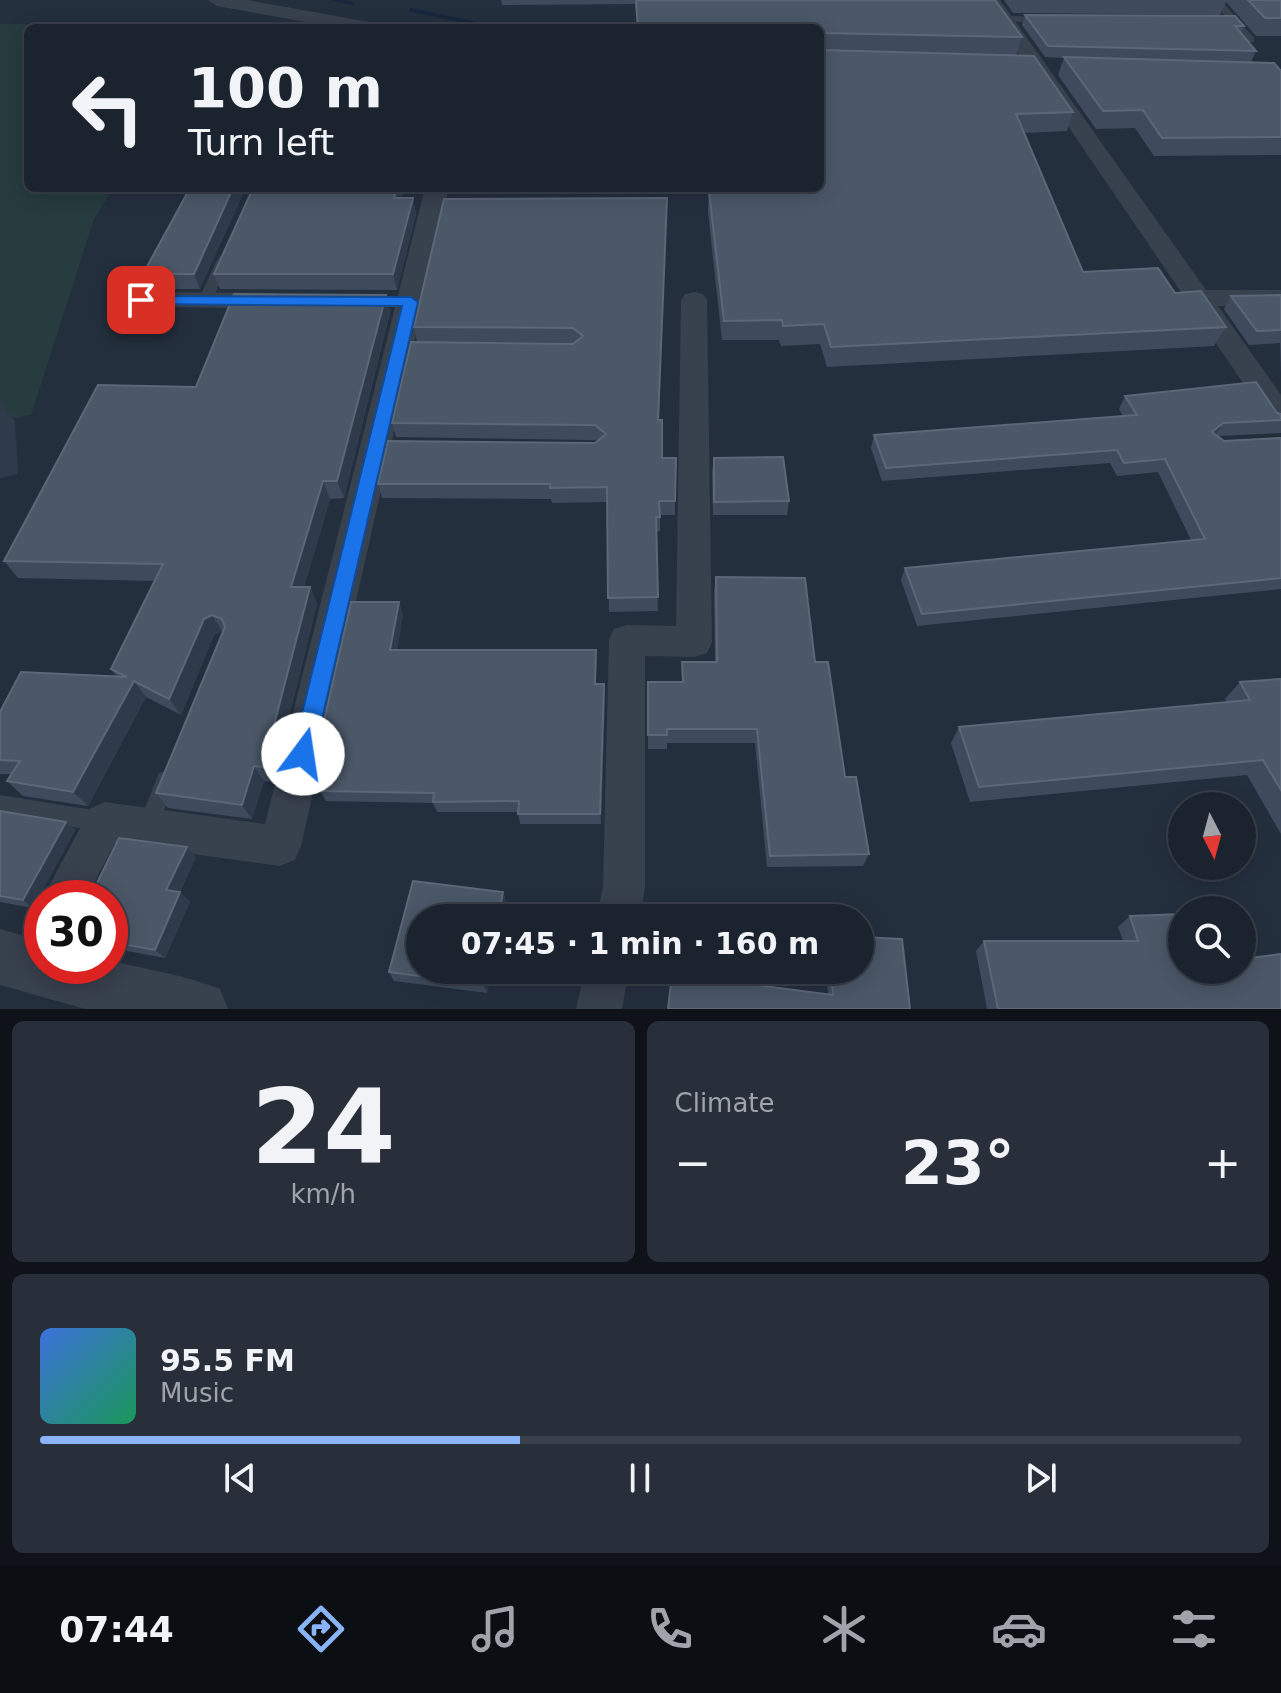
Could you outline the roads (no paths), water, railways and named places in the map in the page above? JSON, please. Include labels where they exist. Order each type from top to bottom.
[{"type":"street","points":[[217,0],[347,24]]},
{"type":"street","points":[[991,0],[1038,64],[1195,298],[1281,417]]},
{"type":"street","points":[[1007,64],[1069,65]]},
{"type":"street","points":[[73,880],[105,822],[280,846],[386,446],[407,350],[395,302],[436,192]]},
{"type":"street","points":[[1195,298],[1281,298]]},
{"type":"street","points":[[141,300],[300,301]]},
{"type":"street","points":[[621,904],[624,887],[627,640],[694,642],[694,300]]},
{"type":"street","points":[[23,953],[172,1007]]},
{"type":"street","points":[[599,1009],[604,984]]},
{"type":"lane","points":[[1216,0],[1251,40]]},
{"type":"lane","points":[[1004,19],[1050,20]]},
{"type":"lane","points":[[1219,21],[1235,21]]},
{"type":"lane","points":[[205,301],[230,244]]},
{"type":"lane","points":[[147,828],[176,757]]},
{"type":"lane","points":[[0,805],[105,822]]},
{"type":"waterway","points":[[333,0],[351,3]]},
{"type":"waterway","points":[[411,10],[478,24]]}]
